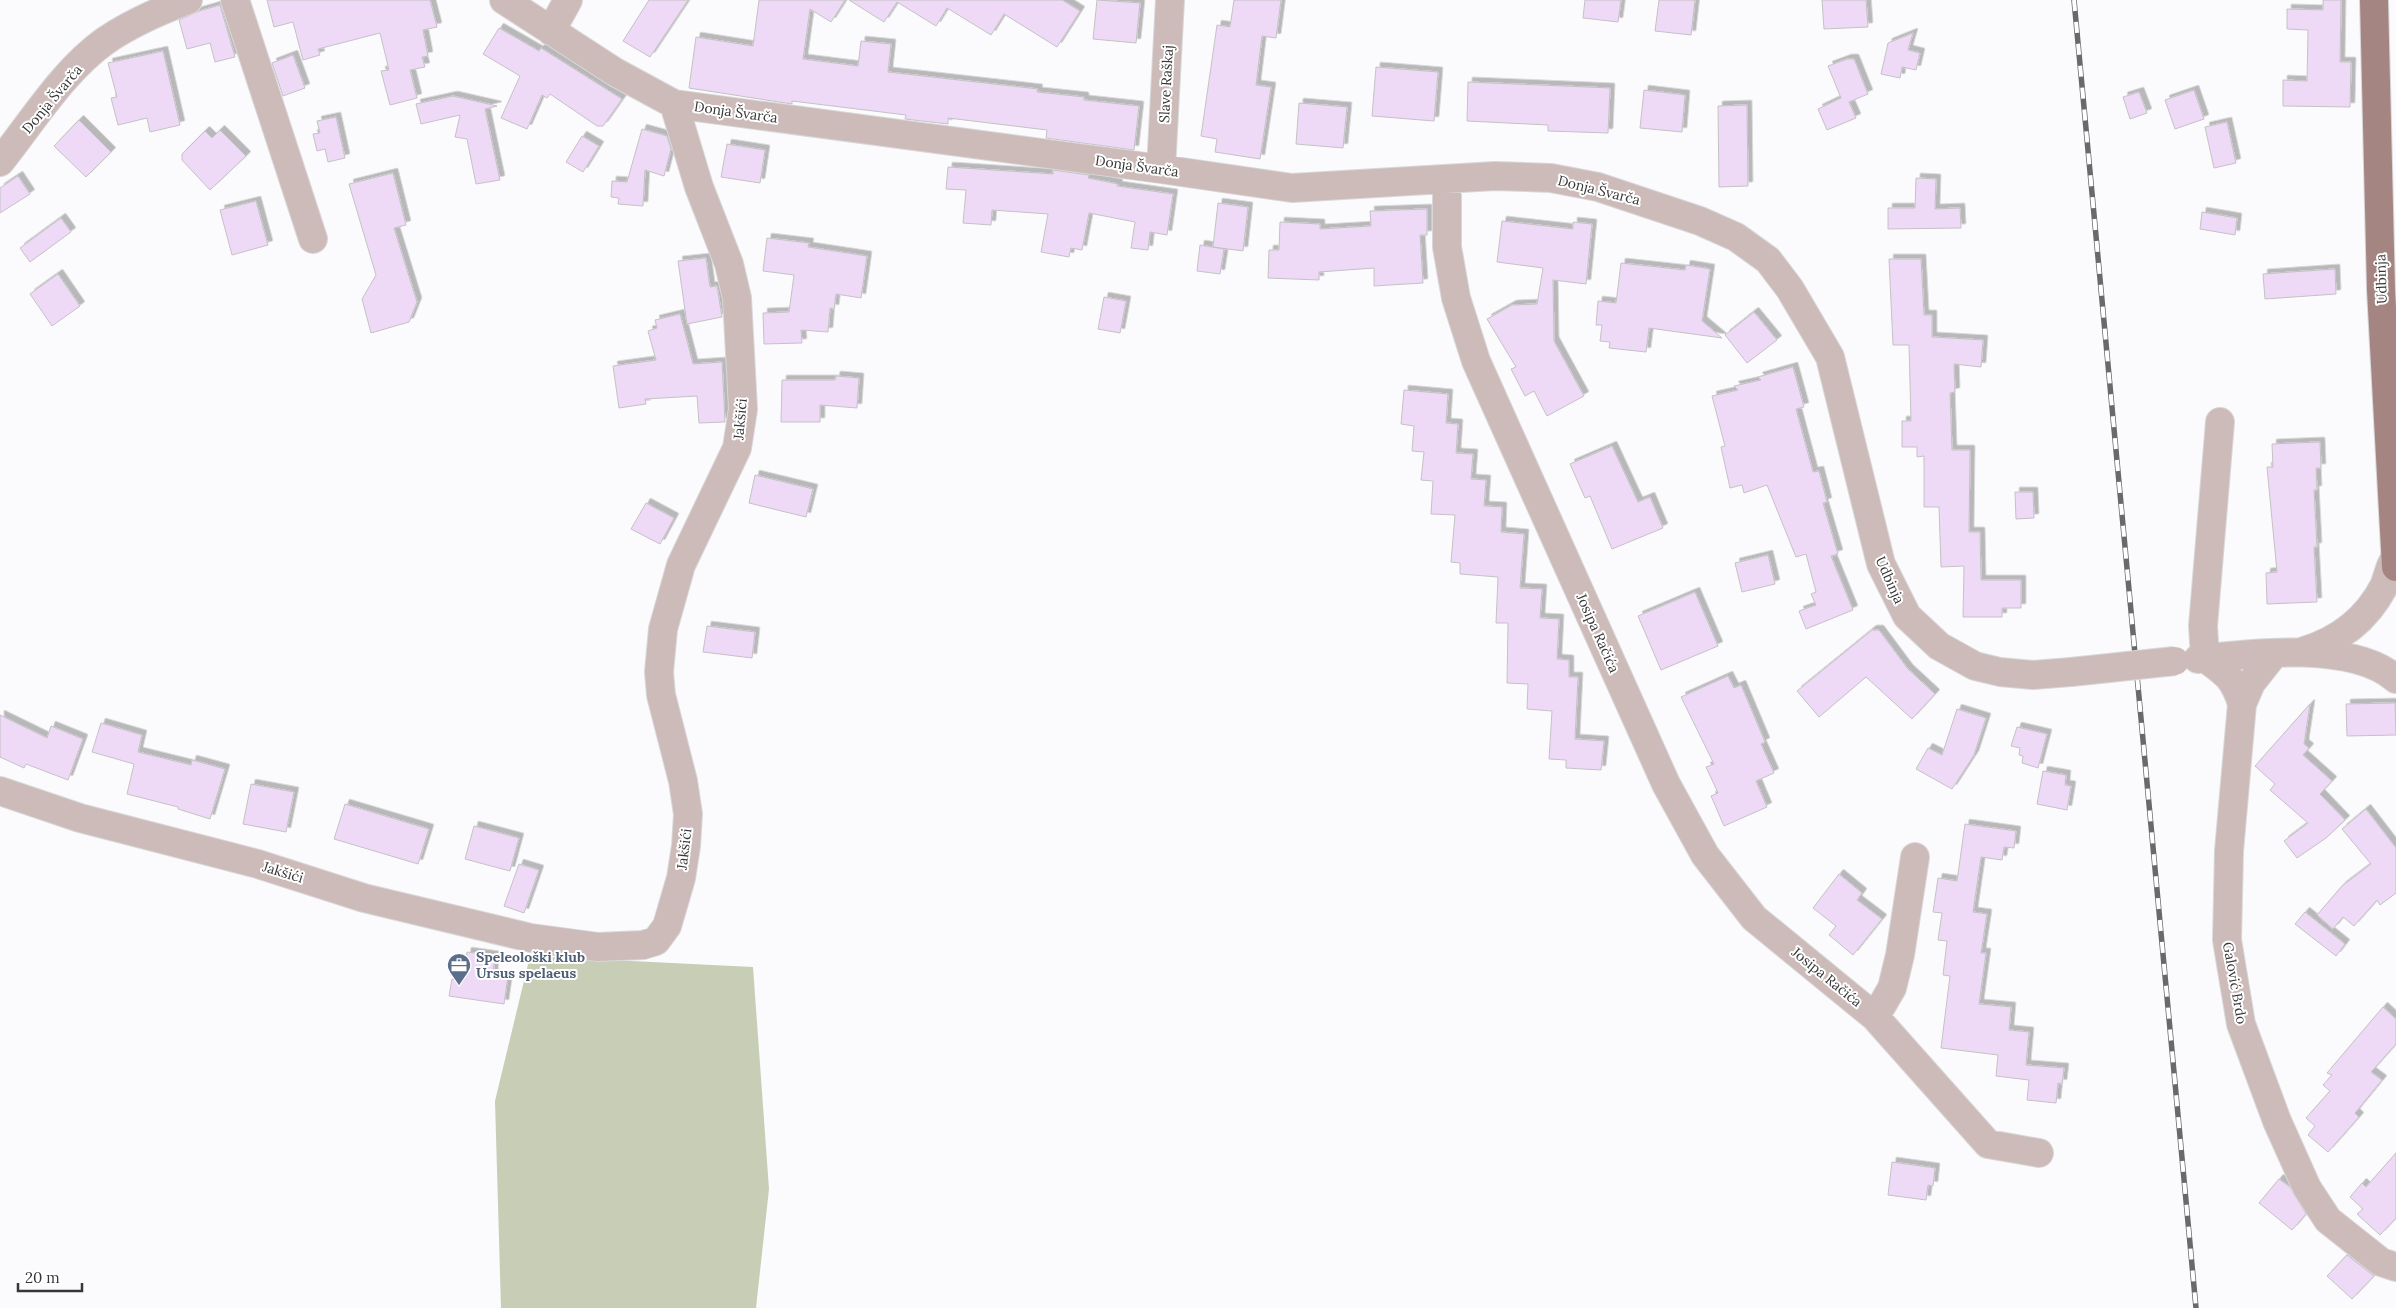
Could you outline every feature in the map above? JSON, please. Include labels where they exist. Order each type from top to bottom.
[{"type":"main road","name":"Udbinja","points":[[2374,0],[2381,280],[2395,561]]},
{"type":"street","name":"Donja Švarča","points":[[0,162],[71,72],[105,41],[152,14],[188,0]]},
{"type":"street","points":[[235,0],[313,238]]},
{"type":"street","name":"Donja Švarča","points":[[504,0],[615,72],[674,104],[1292,188],[1495,176],[1551,178],[1598,187],[1650,203],[1736,237]]},
{"type":"street","points":[[551,31],[568,0]]},
{"type":"street","name":"Slave Raškaj","points":[[1161,169],[1170,0]]},
{"type":"street","name":"Jakšići","points":[[0,790],[80,818],[258,864],[364,898],[531,938],[598,947],[643,945],[656,940],[666,926],[681,878],[688,814],[683,781],[661,695],[659,672],[663,628],[681,565],[737,448],[743,409],[737,298],[729,264],[699,187],[674,104]]},
{"type":"street","name":"Josipa Račića","points":[[1447,180],[1447,247],[1456,298],[1476,361],[1666,784],[1705,855],[1754,918],[1875,1016],[1988,1144],[2039,1153]]},
{"type":"street","name":"Udbinja","points":[[1736,237],[1768,260],[1790,289],[1830,357],[1881,564],[1907,616],[1939,646],[1974,666],[2000,672],[2033,675],[2205,658],[2302,652],[2365,662],[2396,679]]},
{"type":"street","points":[[2205,658],[2203,626],[2220,422]]},
{"type":"street","name":"Udbinja","points":[[2302,652],[2326,644],[2344,634],[2361,618],[2376,601],[2395,561]]},
{"type":"street","name":"Galović Brdo","points":[[2274,654],[2251,683],[2242,704],[2229,861],[2227,940],[2241,1024],[2278,1122],[2307,1188],[2328,1220],[2381,1262],[2396,1268]]},
{"type":"street","name":"Galović Brdo","points":[[2205,658],[2227,673],[2237,686],[2242,704]]},
{"type":"street","name":"Josipa Račića","points":[[1875,1016],[1892,988],[1900,955],[1915,857]]},
{"type":"green space","points":[[530,956],[753,967],[769,1189],[756,1308],[501,1308],[495,1101]]},
{"type":"building","points":[[267,0],[430,0],[437,27],[423,30],[428,56],[422,57],[425,67],[410,70],[417,98],[390,105],[381,71],[389,70],[380,33],[318,49],[320,55],[303,60],[293,22],[274,27]]},
{"type":"building","points":[[649,0],[688,0],[650,57],[623,41]]},
{"type":"building","points":[[759,0],[845,0],[831,22],[810,9],[803,59],[858,66],[861,41],[891,44],[888,72],[1038,89],[1037,92],[1084,97],[1084,100],[1139,106],[1134,150],[1046,138],[1047,130],[948,118],[948,124],[922,121],[905,119],[906,115],[792,101],[792,104],[689,88],[696,37],[753,46]]},
{"type":"building","points":[[849,0],[1062,0],[1080,11],[1057,47],[1004,14],[991,35],[947,8],[936,26],[897,2],[884,22]]},
{"type":"building","points":[[1097,0],[1140,3],[1136,43],[1093,39]]},
{"type":"building","points":[[1234,0],[1281,0],[1276,38],[1262,36],[1256,85],[1271,87],[1260,159],[1215,152],[1217,139],[1201,136],[1217,25],[1230,27]]},
{"type":"building","points":[[1585,0],[1621,0],[1618,22],[1583,18]]},
{"type":"building","points":[[1659,0],[1695,0],[1691,35],[1655,31]]},
{"type":"building","points":[[1822,0],[1866,0],[1868,27],[1824,29]]},
{"type":"building","points":[[2323,0],[2341,0],[2340,62],[2351,62],[2350,107],[2283,106],[2283,80],[2307,81],[2308,30],[2287,29],[2287,9],[2323,10]]},
{"type":"building","points":[[220,5],[235,57],[215,62],[210,43],[187,49],[179,20],[199,11]]},
{"type":"building","points":[[499,28],[539,51],[541,48],[622,99],[603,126],[597,126],[550,94],[547,98],[542,95],[527,129],[501,118],[520,76],[483,54]]},
{"type":"building","points":[[1913,33],[1908,50],[1920,53],[1916,70],[1902,67],[1900,78],[1881,74],[1888,43]]},
{"type":"building","points":[[163,51],[180,125],[150,132],[147,118],[118,125],[111,98],[117,97],[108,63]]},
{"type":"building","points":[[293,55],[305,88],[283,96],[272,63]]},
{"type":"building","points":[[1847,59],[1854,59],[1868,94],[1849,102],[1856,118],[1827,130],[1818,109],[1841,98],[1828,66]]},
{"type":"building","points":[[1376,67],[1438,72],[1434,121],[1372,116]]},
{"type":"building","points":[[1468,82],[1610,88],[1608,133],[1548,131],[1548,125],[1467,121]]},
{"type":"building","points":[[1644,90],[1685,95],[1682,132],[1640,128]]},
{"type":"building","points":[[2194,90],[2204,119],[2175,129],[2165,100]]},
{"type":"building","points":[[2139,92],[2147,113],[2130,119],[2123,97]]},
{"type":"building","points":[[453,96],[497,106],[485,109],[500,180],[476,184],[467,139],[455,137],[460,115],[421,124],[416,104]]},
{"type":"building","points":[[1299,103],[1347,107],[1343,148],[1296,144]]},
{"type":"building","points":[[1747,105],[1748,186],[1719,187],[1718,106]]},
{"type":"building","points":[[336,117],[345,158],[328,162],[325,149],[317,151],[313,134],[320,133],[317,121]]},
{"type":"building","points":[[79,120],[111,152],[86,177],[54,146]]},
{"type":"building","points":[[2227,122],[2236,163],[2214,168],[2205,127]]},
{"type":"building","points":[[642,129],[667,136],[671,149],[664,176],[645,170],[643,206],[618,204],[619,198],[611,197],[612,181],[627,182]]},
{"type":"building","points":[[220,130],[246,156],[210,190],[182,160],[182,154],[205,131],[212,138]]},
{"type":"building","points":[[582,136],[599,146],[583,172],[566,162]]},
{"type":"building","points":[[727,144],[765,150],[760,183],[721,177]]},
{"type":"building","points":[[948,167],[1053,174],[1053,170],[1089,175],[1088,178],[1118,184],[1117,186],[1173,194],[1167,235],[1150,232],[1148,250],[1131,248],[1135,222],[1089,213],[1082,250],[1071,248],[1069,257],[1041,252],[1048,214],[992,210],[991,225],[963,223],[966,190],[946,189]]},
{"type":"building","points":[[393,173],[406,225],[394,228],[417,302],[409,322],[371,333],[362,299],[376,275],[349,184]]},
{"type":"building","points":[[18,176],[30,194],[0,213],[0,188]]},
{"type":"building","points":[[1916,178],[1936,179],[1935,209],[1960,208],[1961,228],[1888,229],[1888,208],[1915,208]]},
{"type":"building","points":[[256,201],[268,245],[232,255],[220,210]]},
{"type":"building","points":[[1218,203],[1248,207],[1243,251],[1213,247]]},
{"type":"building","points":[[1427,209],[1427,235],[1420,235],[1423,283],[1374,286],[1374,268],[1319,272],[1319,280],[1268,278],[1269,250],[1279,250],[1280,222],[1320,224],[1320,229],[1371,226],[1370,211]]},
{"type":"building","points":[[2202,212],[2237,218],[2235,235],[2200,229]]},
{"type":"building","points":[[61,218],[71,232],[30,262],[20,248]]},
{"type":"building","points":[[1502,221],[1573,229],[1573,222],[1592,224],[1586,284],[1553,280],[1554,341],[1584,396],[1547,416],[1534,391],[1525,396],[1511,369],[1516,367],[1487,319],[1512,305],[1537,304],[1543,268],[1497,262]]},
{"type":"building","points":[[767,238],[809,243],[808,247],[867,256],[861,298],[836,294],[834,309],[830,308],[828,332],[801,330],[802,343],[764,344],[763,313],[789,312],[794,275],[763,271]]},
{"type":"building","points":[[1200,245],[1224,249],[1220,274],[1197,271]]},
{"type":"building","points":[[706,258],[710,287],[717,286],[722,317],[687,324],[678,261]]},
{"type":"building","points":[[1889,259],[1921,259],[1924,315],[1932,315],[1932,337],[1983,340],[1981,367],[1954,364],[1955,392],[1950,393],[1952,450],[1970,450],[1969,532],[1980,532],[1981,580],[2021,580],[2021,608],[2002,608],[2002,617],[1963,617],[1964,566],[1941,567],[1939,507],[1924,507],[1924,456],[1917,457],[1917,447],[1902,447],[1902,421],[1911,421],[1909,345],[1893,345]]},
{"type":"building","points":[[1621,263],[1685,270],[1686,265],[1710,269],[1702,321],[1722,338],[1649,328],[1646,352],[1609,348],[1610,342],[1600,341],[1602,325],[1596,325],[1598,301],[1616,303]]},
{"type":"building","points":[[2335,269],[2336,294],[2265,299],[2263,274]]},
{"type":"building","points":[[58,274],[80,306],[52,326],[30,294]]},
{"type":"building","points":[[1104,297],[1126,301],[1120,333],[1098,329]]},
{"type":"building","points":[[1754,312],[1777,340],[1747,363],[1725,335]]},
{"type":"building","points":[[680,314],[693,364],[722,362],[725,422],[699,423],[697,396],[645,399],[646,404],[619,408],[613,366],[656,360],[648,331],[657,328],[655,320]]},
{"type":"building","points":[[1793,367],[1804,407],[1796,409],[1813,472],[1819,471],[1827,502],[1823,503],[1838,554],[1831,556],[1853,610],[1806,629],[1799,611],[1816,605],[1811,594],[1816,592],[1806,554],[1796,557],[1767,485],[1744,493],[1742,485],[1730,488],[1721,447],[1725,446],[1712,396],[1738,390],[1734,386],[1761,380],[1758,377]]},
{"type":"building","points":[[836,376],[859,378],[857,408],[820,405],[820,422],[781,422],[782,380],[835,380]]},
{"type":"building","points":[[1404,390],[1448,394],[1446,423],[1458,424],[1456,453],[1473,454],[1471,479],[1486,480],[1484,506],[1502,507],[1501,532],[1524,534],[1520,588],[1542,589],[1540,618],[1559,619],[1557,659],[1569,660],[1569,677],[1578,677],[1575,739],[1604,741],[1601,770],[1566,768],[1566,760],[1549,759],[1552,711],[1527,709],[1528,684],[1507,683],[1508,623],[1496,623],[1498,577],[1460,574],[1460,563],[1451,562],[1455,515],[1431,514],[1433,481],[1421,480],[1424,452],[1412,451],[1414,426],[1401,424]]},
{"type":"building","points":[[2320,442],[2321,468],[2316,468],[2317,490],[2314,490],[2317,547],[2314,547],[2317,602],[2267,604],[2266,573],[2277,572],[2267,467],[2273,467],[2272,444]]},
{"type":"building","points":[[1612,446],[1638,502],[1650,497],[1663,528],[1612,549],[1590,496],[1585,498],[1570,464]]},
{"type":"building","points":[[755,475],[813,489],[806,517],[749,503]]},
{"type":"building","points":[[2015,492],[2033,492],[2034,518],[2016,519]]},
{"type":"building","points":[[646,503],[674,518],[660,544],[631,529]]},
{"type":"building","points":[[1768,555],[1775,584],[1742,592],[1735,563]]},
{"type":"building","points":[[1695,592],[1718,646],[1661,670],[1638,616]]},
{"type":"building","points":[[707,626],[755,632],[752,658],[703,652]]},
{"type":"building","points":[[1872,630],[1879,630],[1908,669],[1935,694],[1912,719],[1866,677],[1819,717],[1797,691]]},
{"type":"building","points":[[1728,676],[1734,688],[1741,685],[1765,742],[1761,744],[1774,773],[1756,781],[1767,807],[1724,826],[1711,796],[1718,793],[1706,767],[1714,764],[1681,697]]},
{"type":"building","points":[[2395,703],[2396,735],[2347,736],[2346,704]]},
{"type":"building","points":[[2310,704],[2304,744],[2309,748],[2303,755],[2332,781],[2320,794],[2345,820],[2326,838],[2297,858],[2284,841],[2308,823],[2270,790],[2275,784],[2255,766]]},
{"type":"building","points":[[1957,709],[1986,718],[1974,755],[1952,789],[1916,769],[1928,748],[1942,755]]},
{"type":"building","points":[[0,715],[47,738],[51,726],[83,739],[68,780],[26,764],[24,768],[0,757]]},
{"type":"building","points":[[101,723],[142,735],[138,752],[191,765],[192,760],[225,769],[210,819],[178,809],[178,807],[127,794],[134,764],[92,752]]},
{"type":"building","points":[[2017,727],[2047,734],[2038,768],[2022,763],[2023,756],[2019,755],[2020,748],[2011,746]]},
{"type":"building","points":[[2043,771],[2066,775],[2065,785],[2071,786],[2067,810],[2037,804]]},
{"type":"building","points":[[251,784],[294,792],[286,832],[243,824]]},
{"type":"building","points":[[345,804],[429,829],[418,864],[334,839]]},
{"type":"building","points":[[2366,809],[2396,848],[2396,893],[2380,905],[2377,900],[2354,926],[2343,917],[2333,929],[2317,915],[2342,886],[2371,864],[2342,829]]},
{"type":"building","points":[[1965,824],[2016,831],[2014,848],[2004,847],[2002,860],[1981,857],[1973,912],[1987,914],[1981,953],[1986,953],[1979,1004],[2011,1007],[2009,1030],[2029,1032],[2026,1065],[2064,1068],[2062,1084],[2058,1083],[2056,1103],[2027,1100],[2029,1080],[1996,1076],[1998,1055],[1941,1048],[1950,976],[1943,975],[1947,941],[1938,940],[1942,913],[1933,912],[1938,878],[1957,881]]},
{"type":"building","points":[[474,826],[519,838],[510,871],[465,859]]},
{"type":"building","points":[[519,864],[539,870],[524,913],[504,906]]},
{"type":"building","points":[[1839,874],[1862,893],[1857,900],[1882,919],[1853,955],[1829,935],[1836,926],[1813,908]]},
{"type":"building","points":[[2305,912],[2345,944],[2336,956],[2295,924]]},
{"type":"building","points":[[467,952],[495,956],[493,974],[508,976],[504,1004],[449,996],[452,979],[463,981]]},
{"type":"building","points":[[2383,1007],[2396,1019],[2396,1044],[2371,1072],[2382,1080],[2355,1113],[2359,1117],[2328,1152],[2308,1135],[2315,1126],[2306,1118],[2330,1091],[2323,1085],[2332,1075],[2327,1073]]},
{"type":"building","points":[[2396,1153],[2396,1218],[2380,1235],[2357,1214],[2363,1209],[2350,1197],[2362,1183],[2366,1187]]},
{"type":"building","points":[[1892,1162],[1935,1168],[1933,1186],[1928,1185],[1926,1200],[1888,1195]]},
{"type":"building","points":[[2279,1179],[2290,1187],[2306,1214],[2292,1230],[2259,1203]]},
{"type":"building","points":[[2347,1255],[2374,1276],[2352,1299],[2327,1276]]},
{"type":"railway","points":[[2074,0],[2196,1308]]},
{"type":"place","name":"Speleološki klub Ursus spelaeus","points":[[459,986]]}]
